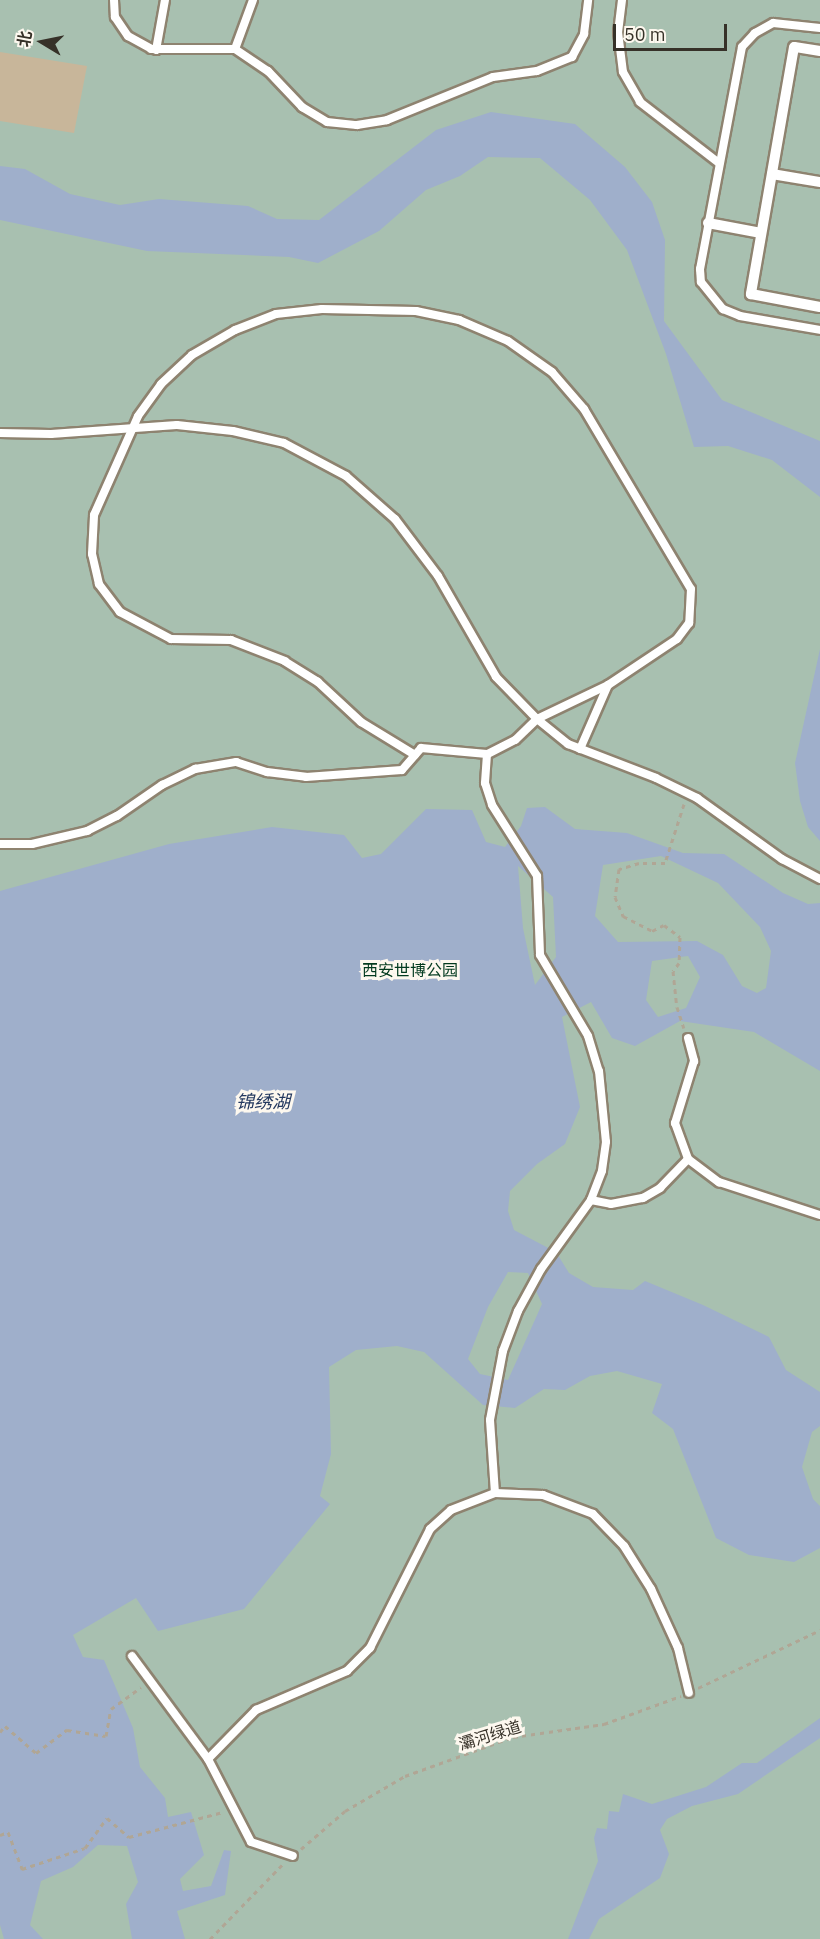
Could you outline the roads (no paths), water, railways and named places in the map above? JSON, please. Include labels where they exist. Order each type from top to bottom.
[{"type":"street","points":[[820,51],[794,47],[751,294],[820,306]]},
{"type":"street","points":[[772,174],[820,182]]},
{"type":"street","points":[[708,223],[761,233]]},
{"type":"lane","points":[[114,0],[115,18],[128,36],[156,50],[235,49],[268,71],[302,107],[327,122],[357,125],[387,120],[493,77],[537,71],[572,57],[584,34],[588,0]]},
{"type":"lane","points":[[156,50],[165,0]]},
{"type":"lane","points":[[235,49],[254,0]]},
{"type":"lane","points":[[622,0],[618,32],[623,72],[640,102],[719,163]]},
{"type":"lane","points":[[820,28],[773,23],[755,33],[742,47],[700,269],[701,282],[710,297],[723,309],[740,316],[820,330]]},
{"type":"lane","points":[[0,844],[32,844],[87,831],[117,816],[162,785],[195,770],[237,762],[267,772],[306,777],[402,770],[421,748],[487,754],[515,740],[537,719],[608,685],[677,639],[689,623],[693,604],[691,589],[584,409],[552,372],[508,341],[459,320],[416,311],[322,309],[276,314],[235,330],[192,356],[161,384],[131,430],[94,514],[92,554],[99,584],[120,612],[171,639],[231,640],[285,660],[318,682],[361,722],[414,755]]},
{"type":"lane","points":[[0,433],[3,436],[131,430],[177,425],[233,431],[285,443],[346,476],[395,519],[438,576],[496,677],[537,719],[580,749],[690,795],[820,879]]},
{"type":"lane","points":[[580,749],[608,685]]},
{"type":"lane","points":[[487,754],[485,783],[492,805],[537,876],[540,955],[588,1036],[599,1071],[606,1142],[602,1171],[591,1200],[541,1269],[518,1311],[503,1351],[490,1420],[495,1493]]},
{"type":"lane","points":[[688,1038],[694,1061],[675,1123],[688,1159],[719,1182],[820,1215]]},
{"type":"lane","points":[[591,1200],[611,1204],[643,1198],[660,1188],[688,1159]]},
{"type":"lane","points":[[208,1759],[256,1710],[347,1671],[370,1648],[392,1611],[430,1529],[451,1510],[495,1493],[543,1495],[592,1514],[608,1530],[651,1589],[678,1648],[689,1693]]},
{"type":"lane","points":[[132,1656],[208,1759],[251,1842],[293,1856]]},
{"type":"water","points":[[491,112],[575,124],[625,167],[652,202],[665,240],[664,321],[722,400],[820,441],[820,497],[772,460],[728,446],[694,447],[666,354],[627,250],[590,200],[540,158],[488,157],[460,176],[426,190],[379,231],[318,263],[289,257],[147,251],[0,220],[0,166],[25,169],[70,194],[120,205],[159,199],[248,206],[277,219],[319,220],[436,130]]},
{"type":"water","points":[[820,649],[820,841],[808,827],[800,801],[795,763]]},
{"type":"water","name":"锦绣湖","points":[[545,807],[575,829],[627,833],[683,853],[724,854],[783,893],[808,904],[820,903],[820,1071],[754,1032],[680,1021],[635,1046],[612,1038],[591,1002],[562,1017],[580,1107],[565,1144],[537,1164],[510,1191],[508,1211],[514,1230],[556,1252],[569,1273],[593,1287],[633,1290],[645,1281],[703,1305],[769,1337],[786,1370],[820,1392],[820,1426],[812,1432],[802,1467],[813,1499],[820,1506],[820,1548],[794,1562],[749,1555],[716,1538],[673,1429],[652,1413],[662,1384],[617,1371],[590,1376],[565,1390],[544,1389],[515,1408],[483,1405],[424,1352],[397,1346],[356,1350],[329,1367],[331,1454],[320,1496],[330,1504],[244,1609],[158,1631],[136,1598],[73,1635],[83,1657],[104,1660],[133,1728],[140,1767],[165,1798],[168,1817],[191,1812],[204,1855],[180,1879],[183,1891],[211,1886],[224,1850],[231,1851],[225,1895],[177,1911],[185,1939],[132,1939],[126,1904],[138,1882],[127,1846],[98,1845],[73,1867],[41,1881],[30,1925],[43,1939],[4,1939],[0,1925],[0,891],[169,844],[272,827],[344,835],[362,858],[381,854],[426,809],[472,810],[486,842],[505,847],[521,826],[527,808]],"holes":[[[661,856],[718,883],[760,927],[771,951],[766,988],[757,993],[742,986],[723,955],[697,941],[618,942],[595,916],[603,865]],[[518,866],[553,897],[556,957],[535,985],[523,928]],[[688,956],[700,977],[686,1008],[658,1017],[646,1000],[652,961]],[[508,1272],[528,1273],[542,1304],[508,1380],[480,1374],[468,1359],[488,1307]]]},
{"type":"water","points":[[820,1718],[820,1738],[738,1794],[692,1806],[667,1819],[660,1830],[669,1854],[660,1878],[599,1919],[589,1939],[568,1939],[598,1861],[594,1838],[597,1828],[607,1829],[609,1811],[619,1812],[623,1794],[652,1804],[706,1787],[742,1763],[757,1763]]},
{"type":"park label","name":"西安世博公园","points":[[410,970]]}]
